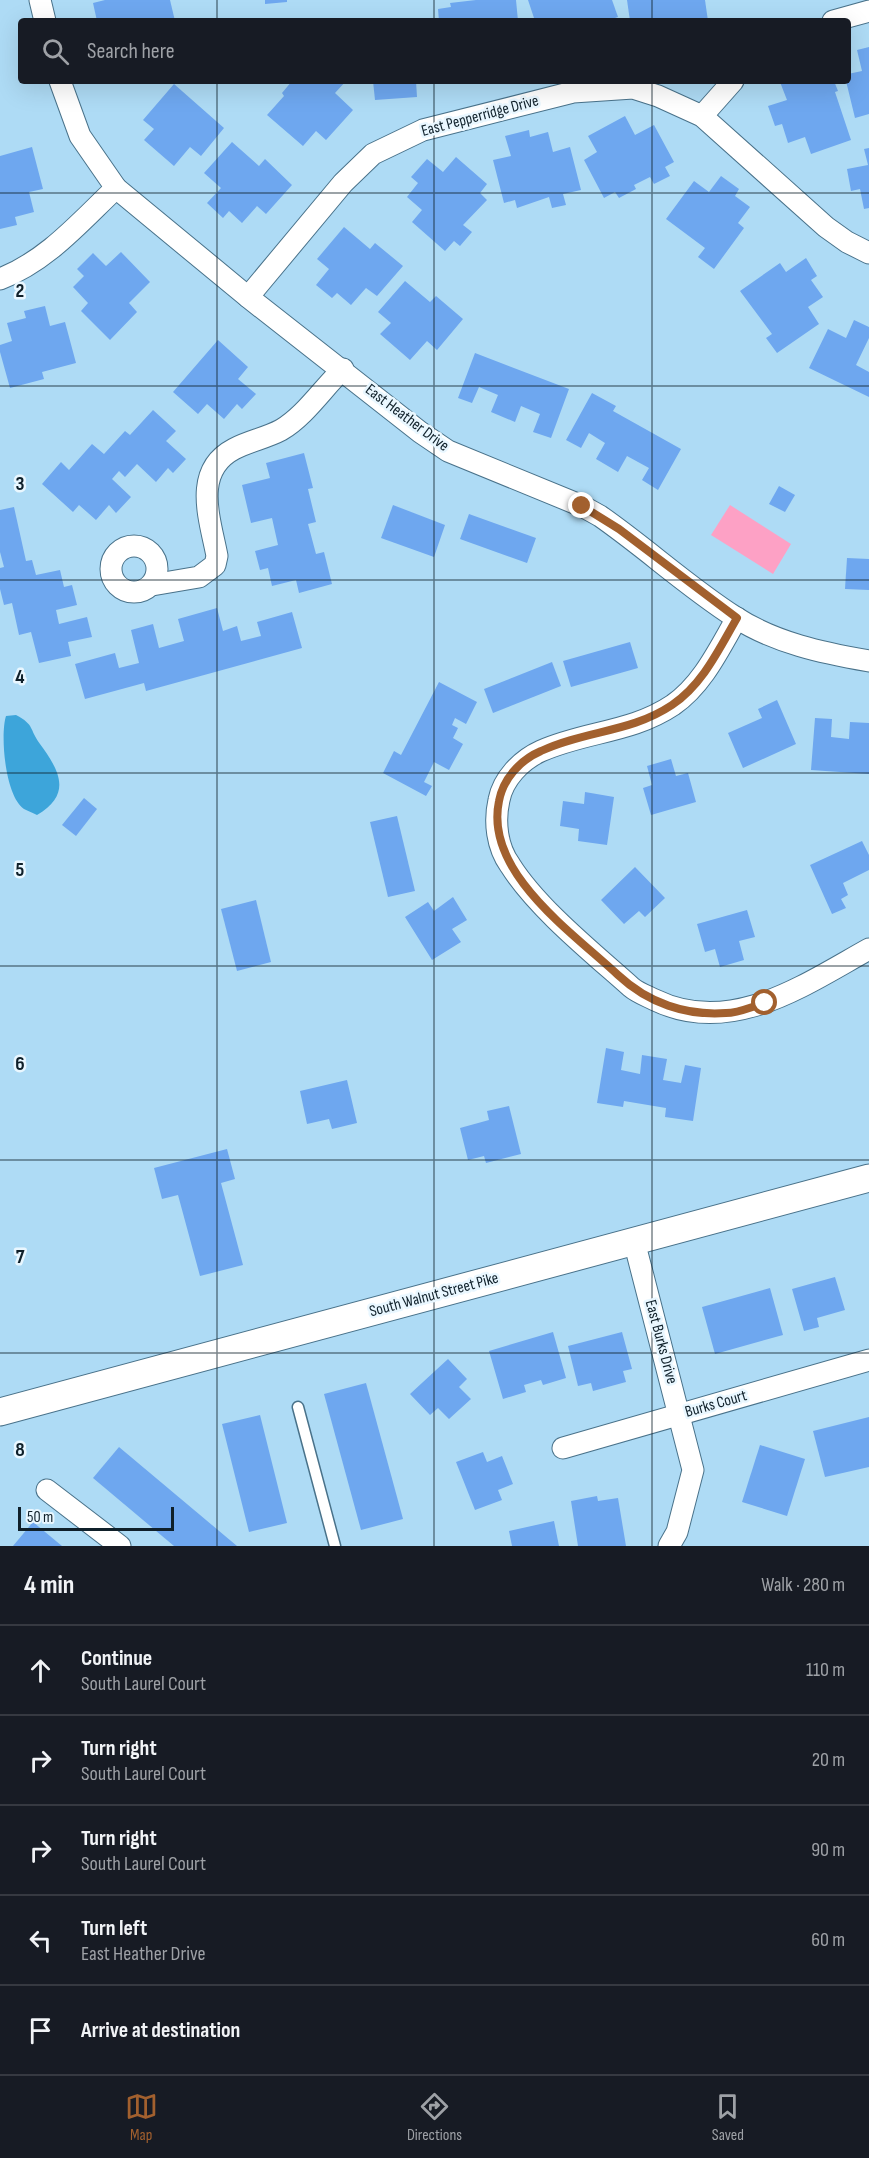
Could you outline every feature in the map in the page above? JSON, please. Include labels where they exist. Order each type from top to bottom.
[{"type":"street","points":[[40,0],[44,18]]},
{"type":"street","points":[[844,18],[869,11]]},
{"type":"street","name":"East Heather Drive","points":[[61,84],[80,136],[116,188],[248,297],[448,452],[582,506],[600,516],[737,618],[790,643],[831,655],[869,661]]},
{"type":"street","points":[[702,116],[730,84]]},
{"type":"street","name":"East Pepperridge Drive","points":[[248,297],[358,168],[373,154],[415,134],[573,92],[607,88],[633,88],[658,96],[702,116],[826,227],[847,242],[869,253]]},
{"type":"street","points":[[0,279],[30,266],[45,255],[116,188]]},
{"type":"street","points":[[152,585],[198,577],[215,565],[217,556],[207,489],[212,470],[222,457],[235,449],[291,422],[343,369]]},
{"type":"street","points":[[737,618],[701,678],[675,703],[637,724],[573,739],[538,752],[515,770],[501,787],[496,813],[499,840],[509,864],[529,890],[563,924],[634,990],[666,1005],[690,1012],[728,1014],[765,1003],[869,949]]},
{"type":"street","name":"South Walnut Street Pike","points":[[0,1412],[869,1178]]},
{"type":"street","name":"East Burks Drive","points":[[634,1241],[693,1470],[677,1532],[669,1546]]},
{"type":"street","name":"Burks Court","points":[[563,1448],[869,1360]]},
{"type":"street","points":[[47,1490],[120,1546]]},
{"type":"lane","points":[[297,1407],[335,1546]]},
{"type":"shaded area","points":[[730,505],[791,544],[773,574],[711,535]]},
{"type":"water","points":[[16,715],[31,728],[53,763],[59,781],[59,790],[55,799],[37,815],[24,809],[18,802],[8,779],[4,750],[4,725],[6,716]]},
{"type":"building","points":[[105,0],[170,0],[174,18],[96,18],[93,3]]},
{"type":"building","points":[[265,0],[287,0],[287,2],[265,4]]},
{"type":"building","points":[[476,0],[516,0],[518,18],[439,18],[438,9],[451,7],[450,3]]},
{"type":"building","points":[[528,0],[612,0],[618,17],[615,18],[534,18]]},
{"type":"building","points":[[627,0],[705,0],[708,18],[630,18]]},
{"type":"building","points":[[869,47],[869,114],[855,118],[847,84],[851,84],[851,73],[862,71],[857,50]]},
{"type":"building","points":[[174,84],[224,128],[201,156],[190,147],[174,166],[144,140],[154,129],[143,120]]},
{"type":"building","points":[[290,84],[343,84],[335,93],[353,110],[326,140],[316,131],[303,146],[267,115],[284,96],[282,93]]},
{"type":"building","points":[[373,84],[416,84],[417,97],[375,100]]},
{"type":"building","points":[[781,84],[835,84],[838,91],[835,92],[851,140],[811,154],[805,137],[788,143],[782,124],[775,126],[768,106],[787,100]]},
{"type":"building","points":[[625,116],[635,135],[654,125],[674,162],[665,167],[670,176],[654,184],[650,177],[634,185],[636,189],[619,198],[615,192],[604,198],[584,160],[597,152],[588,136]]},
{"type":"building","points":[[529,130],[530,137],[548,132],[553,152],[570,147],[581,190],[563,194],[566,205],[552,208],[549,197],[517,208],[515,200],[504,203],[493,160],[511,156],[505,136]]},
{"type":"building","points":[[232,142],[259,166],[265,159],[292,185],[266,214],[257,206],[242,223],[229,211],[223,218],[207,203],[221,188],[204,173]]},
{"type":"building","points":[[32,147],[43,189],[29,192],[34,212],[15,217],[17,225],[0,229],[0,156]]},
{"type":"building","points":[[869,148],[869,208],[864,209],[860,189],[851,191],[847,169],[868,165],[864,149]]},
{"type":"building","points":[[456,157],[487,184],[480,193],[487,200],[463,225],[472,232],[460,246],[454,241],[445,251],[412,222],[422,210],[407,197],[418,183],[411,177],[427,159],[443,172]]},
{"type":"building","points":[[721,176],[739,189],[735,196],[750,207],[738,223],[744,228],[714,269],[698,257],[705,248],[666,219],[694,181],[709,192]]},
{"type":"building","points":[[344,227],[370,249],[375,243],[403,266],[377,296],[366,288],[351,305],[337,293],[332,298],[316,285],[329,269],[317,259]]},
{"type":"building","points":[[121,252],[150,282],[129,303],[137,312],[110,340],[81,311],[88,303],[73,287],[84,276],[77,269],[93,253],[106,266]]},
{"type":"building","points":[[806,258],[817,276],[811,280],[823,297],[808,307],[819,324],[777,353],[766,338],[772,334],[740,291],[780,263],[786,272]]},
{"type":"building","points":[[405,281],[430,302],[436,296],[463,319],[437,350],[427,341],[410,360],[380,334],[391,323],[378,312]]},
{"type":"building","points":[[45,306],[50,326],[65,322],[76,363],[42,372],[44,379],[10,388],[0,352],[0,345],[12,341],[7,323],[26,318],[24,311]]},
{"type":"building","points":[[854,320],[869,327],[869,338],[856,365],[869,372],[869,397],[809,368],[828,329],[846,338]]},
{"type":"building","points":[[218,340],[248,367],[238,379],[256,394],[242,409],[237,404],[224,419],[207,404],[198,414],[173,392]]},
{"type":"building","points":[[475,353],[569,389],[551,438],[533,432],[540,414],[521,406],[515,422],[491,412],[498,395],[479,387],[472,403],[458,398]]},
{"type":"building","points":[[592,393],[616,406],[613,411],[681,449],[658,490],[642,480],[649,468],[627,456],[618,472],[596,459],[605,443],[589,433],[581,448],[566,440]]},
{"type":"building","points":[[153,410],[176,431],[166,441],[186,459],[173,473],[168,468],[156,482],[137,464],[125,477],[119,471],[112,479],[131,497],[116,513],[109,505],[96,520],[79,505],[73,512],[42,484],[61,462],[69,470],[92,444],[104,454],[125,431],[130,435]]},
{"type":"building","points":[[304,453],[313,488],[308,489],[316,522],[308,524],[316,554],[324,552],[332,584],[299,593],[296,580],[272,586],[268,568],[260,570],[255,551],[278,545],[272,518],[251,523],[242,485],[270,478],[266,463]]},
{"type":"building","points":[[779,486],[795,495],[785,512],[769,504]]},
{"type":"building","points":[[393,505],[445,525],[434,557],[381,538]]},
{"type":"building","points":[[14,507],[26,561],[32,560],[36,575],[60,570],[64,587],[72,585],[77,605],[56,610],[59,624],[87,617],[92,637],[68,642],[71,656],[39,663],[31,632],[19,635],[12,603],[4,605],[0,589],[0,568],[4,567],[0,552],[0,510]]},
{"type":"building","points":[[469,514],[536,538],[527,563],[460,539]]},
{"type":"building","points":[[847,558],[869,559],[869,590],[845,589]]},
{"type":"building","points":[[217,608],[223,631],[237,626],[241,641],[261,636],[257,622],[292,612],[302,648],[146,691],[144,683],[85,699],[75,664],[115,653],[119,668],[139,663],[131,630],[153,624],[159,648],[184,641],[178,619]]},
{"type":"building","points":[[630,642],[638,668],[571,687],[563,661]]},
{"type":"building","points":[[552,662],[561,686],[493,713],[484,689]]},
{"type":"building","points":[[439,682],[477,702],[466,724],[455,718],[452,725],[458,728],[453,738],[463,744],[449,770],[434,762],[424,782],[432,786],[426,796],[383,773],[394,751],[401,755]]},
{"type":"building","points":[[777,700],[796,744],[743,768],[728,733],[762,718],[758,709]]},
{"type":"building","points":[[815,718],[832,719],[831,737],[849,739],[850,722],[869,723],[869,774],[811,770]]},
{"type":"building","points":[[671,759],[676,776],[688,773],[696,802],[651,815],[643,788],[652,785],[647,766]]},
{"type":"building","points":[[585,792],[614,797],[607,845],[578,841],[579,829],[560,826],[563,801],[584,804]]},
{"type":"building","points":[[84,798],[97,809],[76,836],[62,825]]},
{"type":"building","points":[[397,816],[415,891],[388,897],[370,822]]},
{"type":"building","points":[[862,841],[869,855],[869,870],[843,883],[848,895],[841,899],[846,908],[832,914],[810,865]]},
{"type":"building","points":[[635,867],[665,898],[645,917],[639,911],[624,924],[601,900]]},
{"type":"building","points":[[453,897],[467,920],[452,929],[461,942],[432,960],[405,917],[428,902],[434,911]]},
{"type":"building","points":[[256,900],[271,962],[237,971],[221,909]]},
{"type":"building","points":[[747,910],[755,937],[739,941],[744,960],[720,967],[715,949],[705,952],[697,924]]},
{"type":"building","points":[[606,1048],[624,1052],[621,1070],[640,1074],[642,1055],[667,1059],[663,1080],[681,1083],[685,1065],[701,1068],[693,1121],[665,1117],[666,1108],[624,1101],[623,1107],[597,1103]]},
{"type":"building","points":[[347,1080],[357,1123],[332,1129],[329,1119],[307,1124],[300,1091]]},
{"type":"building","points":[[509,1106],[521,1154],[486,1163],[484,1156],[468,1160],[460,1128],[489,1120],[487,1111]]},
{"type":"building","points":[[227,1149],[235,1179],[221,1183],[243,1265],[200,1276],[178,1195],[162,1199],[154,1168]]},
{"type":"building","points":[[835,1277],[845,1310],[817,1318],[819,1327],[804,1331],[792,1289]]},
{"type":"building","points":[[770,1288],[783,1335],[715,1354],[702,1307]]},
{"type":"building","points":[[553,1332],[566,1378],[543,1385],[541,1380],[524,1385],[526,1392],[503,1399],[489,1351]]},
{"type":"building","points":[[622,1332],[632,1369],[623,1371],[626,1382],[593,1391],[591,1383],[578,1386],[568,1346]]},
{"type":"building","points":[[448,1359],[467,1379],[459,1387],[471,1399],[449,1419],[438,1408],[430,1415],[410,1394]]},
{"type":"building","points":[[366,1383],[403,1519],[361,1530],[324,1394]]},
{"type":"building","points":[[260,1415],[287,1523],[249,1532],[222,1424]]},
{"type":"building","points":[[869,1417],[869,1467],[825,1477],[813,1431]]},
{"type":"building","points":[[760,1445],[805,1459],[787,1516],[742,1502]]},
{"type":"building","points":[[119,1447],[237,1546],[174,1546],[93,1478]]},
{"type":"building","points":[[483,1452],[487,1462],[502,1456],[513,1484],[498,1490],[502,1500],[475,1510],[456,1462]]},
{"type":"building","points":[[597,1496],[598,1501],[618,1498],[626,1546],[578,1546],[571,1501]]},
{"type":"building","points":[[554,1521],[559,1546],[512,1546],[509,1531]]},
{"type":"building","points":[[33,1522],[62,1546],[13,1546]]},
{"type":"route","points":[[582,506],[619,529],[678,576],[737,618],[701,678],[675,703],[637,724],[573,739],[538,752],[515,770],[501,787],[496,813],[499,840],[509,864],[529,890],[634,990],[666,1005],[690,1012],[728,1014],[765,1003]]}]
